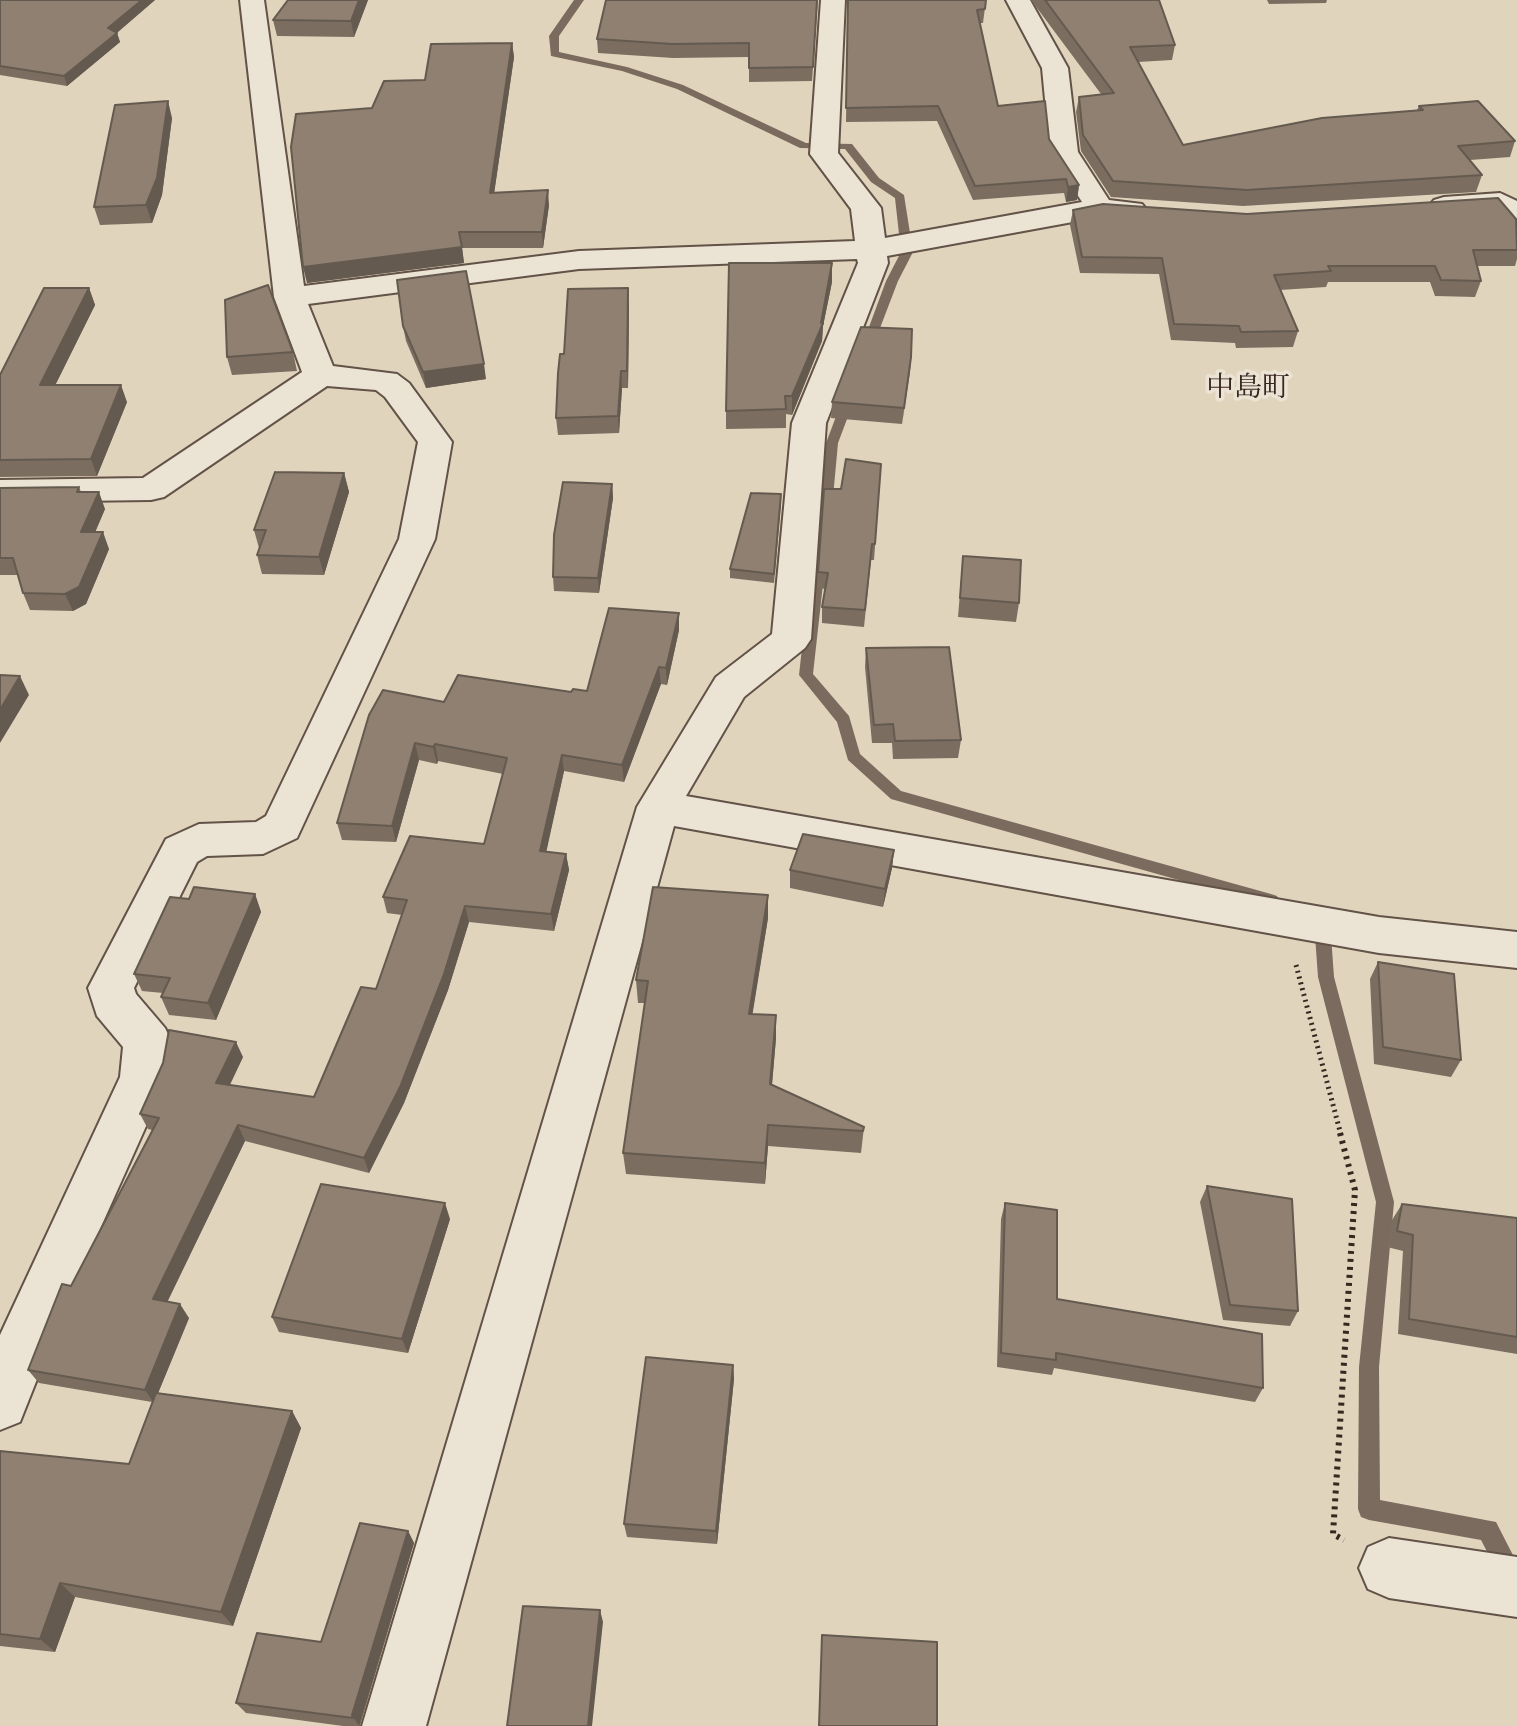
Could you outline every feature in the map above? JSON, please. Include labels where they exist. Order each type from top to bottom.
[{"type":"street","points":[[252,0],[290,297],[320,375]]},
{"type":"street","points":[[394,1726],[658,807],[730,687],[791,639],[809,423],[873,263],[874,249],[866,208],[824,154],[833,0]]},
{"type":"street","points":[[1018,0],[1055,68],[1064,152],[1100,208]]},
{"type":"street","points":[[1413,209],[1500,202],[1517,215]]},
{"type":"street","points":[[290,297],[579,260],[874,249],[1100,208],[1163,213]]},
{"type":"street","points":[[0,491],[151,489],[320,375],[385,381],[397,390],[435,442],[417,539],[282,827],[263,838],[199,840],[181,851],[111,988],[114,1002],[148,1042],[144,1077],[44,1294],[0,1403]]},
{"type":"street","points":[[658,807],[1379,935],[1517,950]]},
{"type":"street","points":[[1389,1568],[1517,1587]]},
{"type":"path","points":[[1283,918],[1355,1190],[1333,1534],[1389,1568]]},
{"type":"building","points":[[0,0],[142,0],[108,28],[117,33],[64,76],[0,66]]},
{"type":"building","points":[[288,0],[359,0],[351,21],[273,20]]},
{"type":"building","points":[[606,0],[817,0],[813,67],[749,68],[749,43],[672,44],[597,39]]},
{"type":"building","points":[[848,0],[986,0],[985,9],[977,10],[998,106],[1045,101],[1049,139],[1079,185],[1068,187],[1066,179],[975,186],[938,106],[846,108]]},
{"type":"building","points":[[1045,0],[1159,0],[1175,45],[1130,47],[1183,145],[1322,118],[1423,110],[1419,106],[1478,101],[1515,141],[1458,146],[1482,175],[1247,190],[1113,181],[1083,135],[1079,97],[1114,93]]},
{"type":"building","points":[[512,43],[490,193],[548,190],[542,232],[459,232],[462,247],[303,267],[291,147],[296,114],[372,108],[384,81],[425,80],[431,44]]},
{"type":"building","points":[[168,101],[157,178],[146,205],[94,207],[115,105]]},
{"type":"building","points":[[1498,198],[1516,219],[1517,250],[1473,250],[1481,281],[1441,280],[1435,266],[1328,266],[1331,271],[1274,275],[1298,331],[1241,332],[1239,326],[1174,324],[1162,258],[1082,257],[1073,210],[1103,204],[1247,214]]},
{"type":"building","points":[[729,263],[832,263],[823,323],[792,396],[785,396],[786,409],[726,411]]},
{"type":"building","points":[[466,271],[484,364],[423,372],[403,326],[397,280]]},
{"type":"building","points":[[268,285],[293,352],[227,357],[225,300]]},
{"type":"building","points":[[44,288],[89,288],[40,385],[121,385],[91,459],[0,460],[0,375]]},
{"type":"building","points":[[628,288],[627,371],[621,371],[618,416],[556,418],[568,289]]},
{"type":"building","points":[[861,327],[912,329],[904,408],[832,402]]},
{"type":"building","points":[[846,459],[881,464],[875,544],[872,544],[865,610],[822,607],[828,573],[818,572],[824,489],[841,489]]},
{"type":"building","points":[[275,472],[344,473],[319,557],[257,555],[266,530],[254,530]]},
{"type":"building","points":[[563,482],[612,484],[598,578],[553,577],[554,535]]},
{"type":"building","points":[[79,487],[77,492],[99,492],[81,532],[103,532],[79,587],[65,594],[23,593],[13,558],[0,558],[0,488]]},
{"type":"building","points":[[751,493],[781,494],[774,574],[730,569]]},
{"type":"building","points":[[963,556],[1021,560],[1019,603],[960,598]]},
{"type":"building","points":[[609,608],[679,613],[666,668],[659,667],[622,765],[562,755],[540,851],[566,854],[551,914],[465,906],[444,974],[400,1087],[364,1158],[238,1125],[153,1299],[180,1304],[145,1390],[28,1370],[62,1284],[71,1286],[159,1118],[140,1114],[163,1063],[169,1030],[236,1042],[216,1083],[314,1097],[361,987],[376,989],[407,900],[383,897],[410,836],[484,844],[507,758],[435,744],[433,747],[415,743],[392,826],[337,823],[369,715],[383,690],[444,702],[458,675],[571,692],[573,689],[587,691]]},
{"type":"building","points":[[949,647],[961,740],[895,741],[893,724],[874,725],[866,648]]},
{"type":"building","points":[[0,675],[20,676],[0,710]]},
{"type":"building","points":[[803,834],[894,850],[885,889],[790,870]]},
{"type":"building","points":[[194,887],[255,894],[208,1003],[161,997],[170,978],[134,974],[170,897],[189,899]]},
{"type":"building","points":[[653,887],[768,895],[749,1014],[776,1015],[770,1084],[864,1127],[863,1131],[768,1125],[765,1163],[623,1153],[648,981],[636,980]]},
{"type":"building","points":[[1378,962],[1454,974],[1461,1060],[1383,1047]]},
{"type":"building","points":[[321,1184],[445,1203],[402,1339],[272,1317]]},
{"type":"building","points":[[1207,1186],[1292,1199],[1298,1311],[1230,1305]]},
{"type":"building","points":[[1005,1203],[1057,1210],[1057,1299],[1262,1334],[1263,1388],[1056,1353],[1056,1360],[1001,1353]]},
{"type":"building","points":[[1402,1204],[1517,1218],[1517,1337],[1409,1319],[1413,1235],[1397,1231]]},
{"type":"building","points":[[646,1357],[733,1365],[716,1531],[624,1524]]},
{"type":"building","points":[[156,1393],[292,1411],[221,1612],[60,1583],[40,1639],[0,1634],[0,1451],[129,1464]]},
{"type":"building","points":[[360,1523],[408,1531],[353,1718],[236,1703],[257,1633],[321,1642]]},
{"type":"building","points":[[523,1606],[600,1610],[588,1726],[507,1726]]},
{"type":"building","points":[[822,1635],[937,1642],[937,1726],[819,1726]]},
{"type":"waterway","points":[[579,0],[554,36],[554,54],[624,69],[680,87],[804,146],[848,146],[875,180],[900,197],[907,252],[892,281],[868,346]]},
{"type":"waterway","points":[[825,508],[832,443],[849,398]]},
{"type":"waterway","points":[[821,539],[806,675],[844,720],[853,756],[896,795],[1271,900]]},
{"type":"waterway","points":[[1322,922],[1326,977],[1385,1202],[1369,1367],[1369,1509],[1488,1530],[1517,1586]]},
{"type":"district","name":"中島町","points":[[1248,390]]}]
